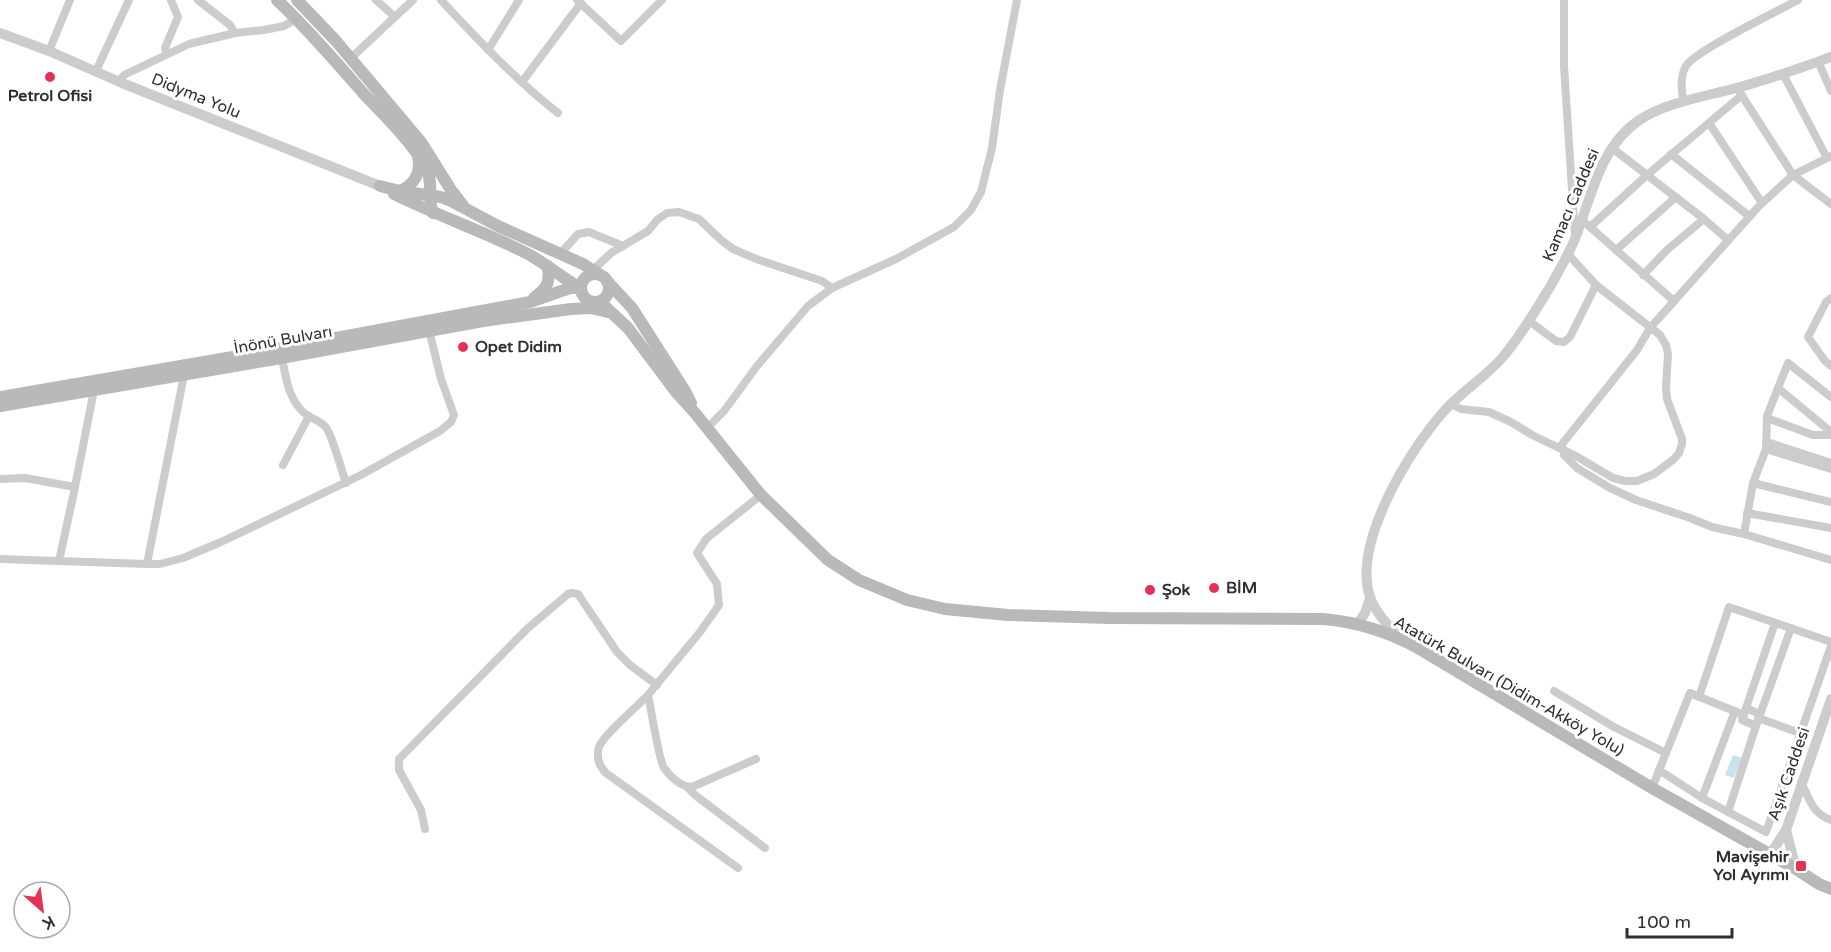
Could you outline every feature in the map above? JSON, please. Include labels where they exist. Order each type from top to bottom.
[{"type":"main road","points":[[277,0],[394,126],[418,156],[430,177],[433,213]]},
{"type":"main road","points":[[297,0],[351,58],[421,142],[464,207],[463,215],[455,222]]},
{"type":"main road","points":[[400,191],[412,184],[416,177],[420,164],[418,156]]},
{"type":"main road","points":[[380,186],[451,201],[498,226],[561,253],[600,275],[632,308],[686,391],[695,413]]},
{"type":"main road","points":[[380,186],[433,213],[530,255],[580,288]]},
{"type":"main road","points":[[530,302],[548,284],[548,266]]},
{"type":"main road","points":[[600,275],[587,276],[581,284],[582,296],[615,315],[695,413]]},
{"type":"main road","points":[[572,309],[603,300],[608,293],[600,275]]},
{"type":"main road","name":"İnönü Bulvarı","points":[[0,396],[233,357],[530,302],[570,288],[580,288]]},
{"type":"main road","points":[[572,309],[602,309],[615,315]]},
{"type":"main road","name":"İnönü Bulvarı","points":[[0,406],[282,358],[429,330],[572,309]]},
{"type":"main road","name":"Atatürk Bulvarı (Didim-Akköy Yolu)","points":[[695,413],[761,495],[828,560],[858,580],[907,600],[945,609],[1008,615],[1323,619],[1358,623],[1378,629],[1418,648],[1652,788],[1831,889]]},
{"type":"street","points":[[49,51],[70,0]]},
{"type":"street","points":[[96,71],[129,0]]},
{"type":"street","points":[[167,54],[165,48],[178,17],[171,0]]},
{"type":"street","points":[[198,0],[230,25],[235,33]]},
{"type":"street","points":[[376,0],[394,16]]},
{"type":"street","points":[[351,58],[413,0]]},
{"type":"street","points":[[441,0],[534,95],[558,113]]},
{"type":"street","points":[[488,50],[519,0]]},
{"type":"street","points":[[522,82],[579,2],[621,41],[662,0]]},
{"type":"street","points":[[706,428],[723,411],[808,306],[832,288],[896,259],[954,227],[971,210],[981,192],[992,148],[1017,0]]},
{"type":"street","points":[[1564,0],[1564,66],[1575,239]]},
{"type":"street","points":[[1684,102],[1682,81],[1686,64],[1710,47],[1798,0]]},
{"type":"street","points":[[119,81],[124,75],[189,44],[235,33],[284,26],[296,19]]},
{"type":"street","name":"Didyma Yolu","points":[[0,33],[380,186]]},
{"type":"street","name":"Kamacı Caddesi","points":[[1370,598],[1367,573],[1369,551],[1378,521],[1399,476],[1430,428],[1451,404],[1496,364],[1529,321],[1586,223],[1603,163],[1627,130],[1656,111],[1684,102],[1740,92],[1831,57]]},
{"type":"street","points":[[1818,62],[1831,91]]},
{"type":"street","points":[[1562,449],[1637,350],[1650,328],[1749,216],[1793,175],[1829,157],[1783,74]]},
{"type":"street","points":[[1674,301],[1586,223],[1709,123],[1740,92],[1793,175],[1831,204]]},
{"type":"street","points":[[1709,123],[1762,203]]},
{"type":"street","points":[[1612,148],[1728,240]]},
{"type":"street","points":[[1671,154],[1749,216]]},
{"type":"street","points":[[1616,250],[1676,197]]},
{"type":"street","points":[[600,275],[611,253],[648,231],[667,213],[679,212],[699,219],[733,249],[822,281],[832,288]]},
{"type":"street","points":[[1643,274],[1668,249],[1704,219]]},
{"type":"street","points":[[561,253],[578,234],[590,232],[623,246]]},
{"type":"street","points":[[1451,404],[1461,410],[1490,412],[1613,477],[1631,482],[1654,474],[1674,459],[1682,439],[1670,410],[1666,393],[1668,350],[1660,335],[1596,285],[1568,254]]},
{"type":"street","points":[[1529,321],[1556,341],[1564,342],[1570,337],[1596,285]]},
{"type":"street","points":[[1828,302],[1831,314]]},
{"type":"street","points":[[1828,302],[1808,337],[1831,366]]},
{"type":"street","points":[[0,559],[160,564],[183,558],[346,483],[440,431],[451,422],[454,415],[441,379],[429,330]]},
{"type":"street","points":[[282,358],[288,388],[296,403],[327,429],[346,483]]},
{"type":"street","points":[[1744,534],[1753,483],[1766,445],[1767,418],[1788,363],[1831,397]]},
{"type":"street","points":[[147,564],[184,375]]},
{"type":"street","points":[[1778,388],[1831,434]]},
{"type":"street","points":[[59,561],[94,390]]},
{"type":"street","points":[[283,465],[309,416]]},
{"type":"street","points":[[1767,418],[1813,435],[1831,434]]},
{"type":"street","points":[[1766,445],[1831,463]]},
{"type":"street","points":[[1766,445],[1831,469]]},
{"type":"street","points":[[1562,449],[1564,455],[1577,468],[1610,488],[1636,500],[1712,527],[1744,534],[1831,560]]},
{"type":"street","points":[[0,479],[25,478],[75,487]]},
{"type":"street","points":[[1753,483],[1831,502]]},
{"type":"street","points":[[738,868],[606,773],[601,767],[598,755],[602,741],[648,695],[700,632],[719,605],[717,584],[697,553],[706,539],[761,495]]},
{"type":"street","points":[[1747,513],[1831,528]]},
{"type":"street","points":[[425,829],[421,810],[399,770],[399,759],[528,628],[568,594],[578,594],[617,652],[630,665],[657,684]]},
{"type":"street","points":[[1358,623],[1365,613],[1370,598]]},
{"type":"street","points":[[1370,598],[1399,638]]},
{"type":"street","points":[[1659,770],[1702,798],[1766,832],[1831,644],[1729,607],[1700,697]]},
{"type":"street","points":[[1702,798],[1741,711],[1775,623]]},
{"type":"street","points":[[1728,812],[1791,628]]},
{"type":"street","points":[[1554,691],[1666,753]]},
{"type":"street","points":[[1652,788],[1690,693],[1800,733]]},
{"type":"street","points":[[648,695],[663,767],[683,786],[765,849]]},
{"type":"street","name":"Aşık Caddesi","points":[[1770,855],[1786,830],[1831,699]]},
{"type":"street","points":[[688,788],[756,759]]},
{"type":"street","points":[[1802,782],[1816,812],[1831,820]]},
{"type":"street","points":[[1786,830],[1796,869]]},
{"type":"water","points":[[1733,755],[1742,758],[1734,778],[1725,775]]},
{"type":"place","name":"Petrol Ofisi","points":[[50,77]]},
{"type":"place","name":"Opet Didim","points":[[463,347]]},
{"type":"place","name":"BİM","points":[[1214,588]]},
{"type":"place","name":"Şok","points":[[1150,590]]},
{"type":"place","name":"Mavişehir Yol Ayrımı","points":[[1801,866]]}]
